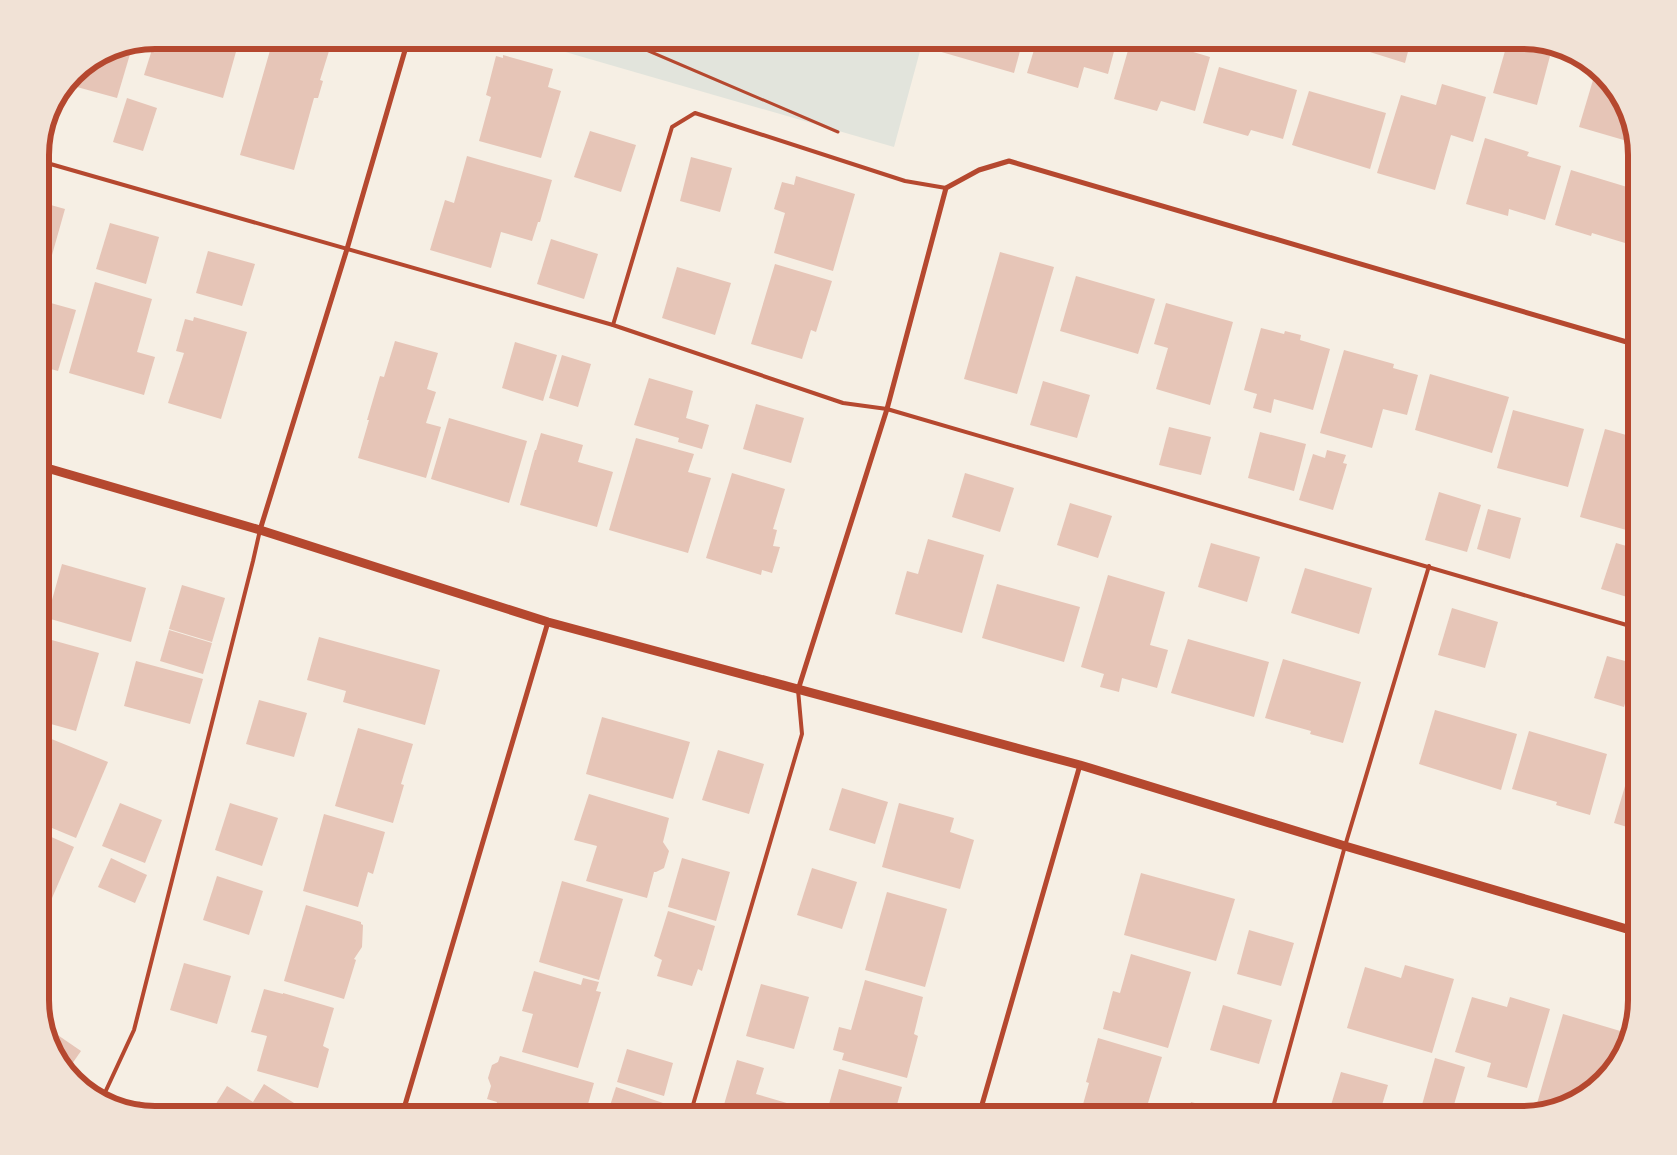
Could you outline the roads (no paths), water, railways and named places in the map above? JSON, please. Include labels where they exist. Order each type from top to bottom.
[{"type":"street","points":[[260,530],[347,249],[405,49]]},
{"type":"street","points":[[798,690],[887,409],[946,188],[979,170],[1009,161],[1628,342]]},
{"type":"street","points":[[49,469],[260,530],[548,622],[1080,765],[1628,929]]},
{"type":"street","points":[[405,1106],[548,622]]},
{"type":"street","points":[[982,1106],[1080,765]]},
{"type":"lane","points":[[613,325],[672,128],[696,113],[905,181],[946,188]]},
{"type":"lane","points":[[49,164],[613,325],[843,403],[887,409],[1628,625]]},
{"type":"lane","points":[[105,1093],[134,1030],[254,561],[260,530]]},
{"type":"lane","points":[[1273,1106],[1345,846],[1429,566]]},
{"type":"lane","points":[[693,1106],[802,734],[798,690]]}]
